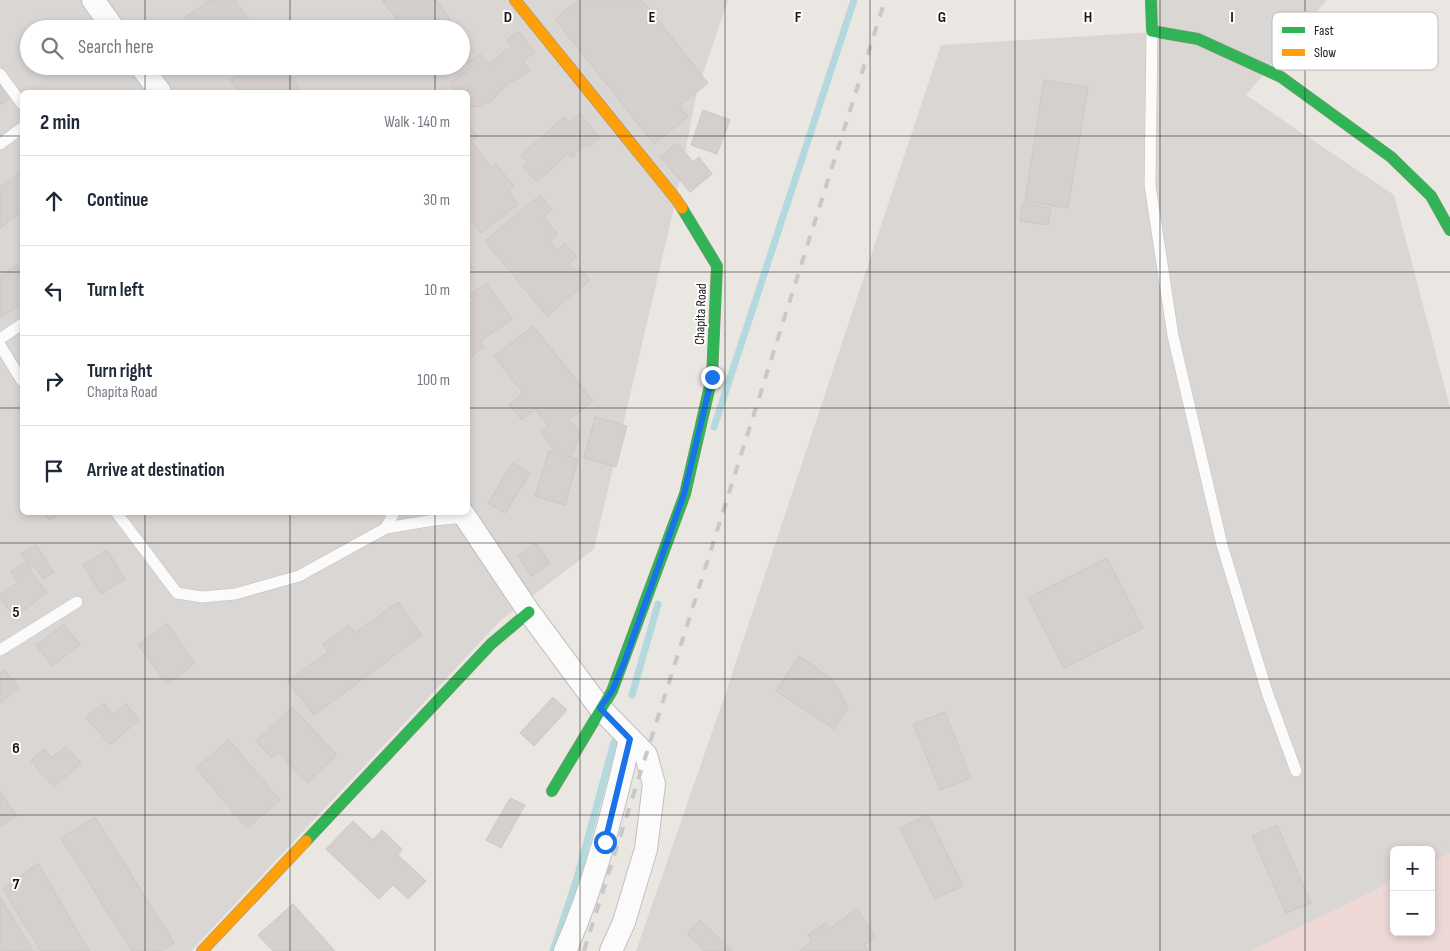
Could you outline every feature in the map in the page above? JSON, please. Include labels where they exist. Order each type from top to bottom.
[{"type":"street","points":[[93,0],[107,20]]},
{"type":"street","name":"Chapita Road","points":[[515,0],[676,199],[717,266],[712,377],[684,494],[624,663],[612,691],[600,708],[552,792]]},
{"type":"street","points":[[1151,0],[1152,31],[1198,39],[1281,77],[1391,157],[1431,196],[1450,230]]},
{"type":"street","points":[[148,75],[159,90]]},
{"type":"street","points":[[464,515],[529,612],[600,708],[646,755],[654,784],[646,850],[624,922],[611,951]]},
{"type":"street","points":[[202,951],[490,644],[529,612]]},
{"type":"street","points":[[565,951],[605,842],[630,739]]},
{"type":"lane","points":[[1152,31],[1150,185],[1173,336],[1222,545],[1267,692],[1296,771]]},
{"type":"lane","points":[[0,74],[20,101]]},
{"type":"lane","points":[[0,144],[20,129]]},
{"type":"lane","points":[[0,339],[20,325]]},
{"type":"lane","points":[[0,345],[20,378]]},
{"type":"lane","points":[[118,515],[177,593],[202,597],[236,594],[299,576],[386,528],[458,515]]},
{"type":"lane","points":[[386,528],[392,515]]},
{"type":"lane","points":[[0,650],[77,602]]},
{"type":"shaded area","points":[[0,0],[728,0],[697,91],[676,199],[594,549],[500,621],[191,951],[0,951]]},
{"type":"shaded area","points":[[1157,0],[1327,0],[1317,12],[1272,12],[1272,65],[1246,95],[1394,195],[1450,407],[1450,853],[1435,860],[1435,846],[1390,846],[1390,883],[1251,951],[636,951],[727,689],[941,45],[1155,32]]},
{"type":"shaded area","points":[[1450,853],[1450,951],[1251,951],[1390,883],[1390,936],[1435,936],[1435,860]]},
{"type":"building","points":[[210,0],[235,0],[249,20],[187,20],[185,17]]},
{"type":"building","points":[[382,0],[436,0],[450,20],[397,20]]},
{"type":"building","points":[[579,0],[642,0],[708,83],[679,106],[688,117],[654,144],[555,19]]},
{"type":"building","points":[[518,31],[535,52],[523,61],[530,70],[520,78],[509,82],[489,103],[485,102],[480,107],[470,105],[470,90],[455,90],[450,83],[460,75],[470,75],[470,62],[480,54],[489,64],[511,46],[506,40]]},
{"type":"building","points":[[238,75],[290,75],[301,90],[238,90],[230,80]]},
{"type":"building","points":[[1044,80],[1088,87],[1068,208],[1025,201]]},
{"type":"building","points":[[0,84],[10,98],[0,105]]},
{"type":"building","points":[[703,110],[730,120],[717,154],[691,145]]},
{"type":"building","points":[[580,114],[600,138],[592,145],[584,146],[571,158],[567,154],[537,182],[523,167],[528,162],[521,155],[564,117],[570,123]]},
{"type":"building","points":[[470,127],[477,136],[471,141],[491,167],[495,163],[514,186],[508,191],[518,204],[481,233],[470,219],[470,211],[473,209],[470,204]]},
{"type":"building","points":[[677,143],[693,162],[699,157],[712,174],[690,192],[660,157]]},
{"type":"building","points":[[20,173],[20,213],[0,228],[0,187]]},
{"type":"building","points":[[540,195],[552,210],[539,221],[541,223],[545,219],[558,234],[550,241],[557,250],[565,243],[577,257],[569,263],[576,271],[579,268],[590,280],[547,316],[485,241]]},
{"type":"building","points":[[1023,203],[1051,208],[1048,225],[1020,221]]},
{"type":"building","points":[[20,262],[20,304],[2,317],[0,315],[0,277]]},
{"type":"building","points":[[486,283],[512,319],[480,341],[484,347],[470,358],[470,304],[474,301],[470,294]]},
{"type":"building","points":[[533,326],[593,401],[569,420],[580,434],[572,455],[554,450],[541,432],[548,426],[535,409],[522,420],[509,405],[523,393],[494,356]]},
{"type":"building","points":[[595,417],[627,426],[616,467],[584,458]]},
{"type":"building","points":[[549,451],[578,459],[565,505],[535,496]]},
{"type":"building","points":[[513,463],[530,474],[505,513],[488,503]]},
{"type":"building","points":[[46,515],[58,515],[50,521]]},
{"type":"building","points":[[536,543],[550,563],[531,576],[518,556]]},
{"type":"building","points":[[36,545],[54,572],[43,579],[34,566],[30,569],[21,554]]},
{"type":"building","points":[[107,550],[125,579],[101,594],[83,565]]},
{"type":"building","points":[[1107,558],[1143,628],[1064,668],[1028,598]]},
{"type":"building","points":[[25,563],[47,593],[14,617],[0,598],[0,595],[18,582],[11,572]]},
{"type":"building","points":[[398,602],[422,635],[314,715],[288,681],[328,652],[323,644],[349,625],[355,633]]},
{"type":"building","points":[[64,624],[80,645],[52,666],[36,645]]},
{"type":"building","points":[[167,624],[195,663],[167,684],[138,645]]},
{"type":"building","points":[[799,656],[832,679],[848,708],[834,729],[776,691]]},
{"type":"building","points":[[4,669],[19,688],[0,703],[0,673]]},
{"type":"building","points":[[553,697],[567,710],[534,746],[520,733]]},
{"type":"building","points":[[104,703],[113,715],[126,704],[139,720],[110,745],[86,717]]},
{"type":"building","points":[[292,707],[337,755],[307,783],[278,752],[272,758],[256,741]]},
{"type":"building","points":[[945,712],[971,778],[940,790],[913,724]]},
{"type":"building","points":[[229,740],[280,800],[247,828],[196,768]]},
{"type":"building","points":[[66,746],[81,763],[54,787],[31,761],[44,749],[52,758]]},
{"type":"building","points":[[0,791],[17,816],[0,827]]},
{"type":"building","points":[[510,798],[525,805],[501,848],[486,840]]},
{"type":"building","points":[[928,815],[963,886],[935,899],[900,828]]},
{"type":"building","points":[[95,817],[174,943],[161,951],[132,951],[61,838]]},
{"type":"building","points":[[353,821],[373,840],[382,830],[402,849],[398,855],[426,881],[408,899],[393,885],[379,899],[326,849]]},
{"type":"building","points":[[1277,825],[1311,903],[1286,913],[1252,836]]},
{"type":"building","points":[[38,863],[89,951],[41,951],[3,889]]},
{"type":"building","points":[[0,897],[33,951],[0,951]]},
{"type":"building","points":[[293,904],[335,951],[273,951],[258,935]]},
{"type":"building","points":[[857,909],[876,937],[864,945],[868,951],[799,951],[812,942],[808,935],[825,923],[829,929]]},
{"type":"building","points":[[700,920],[732,951],[704,951],[687,934]]},
{"type":"waterway","points":[[714,427],[854,0]]},
{"type":"waterway","points":[[632,695],[658,604]]},
{"type":"waterway","points":[[553,951],[578,875],[614,742]]},
{"type":"railway","points":[[584,951],[885,0]]},
{"type":"traffic: fast","points":[[1151,0],[1152,31],[1198,39],[1281,77],[1391,157],[1431,196],[1450,230]]},
{"type":"traffic: fast","points":[[552,791],[612,691],[685,494],[712,377],[717,266],[682,208]]},
{"type":"traffic: fast","points":[[306,841],[491,644],[529,612]]},
{"type":"traffic: slow","points":[[515,0],[682,208]]},
{"type":"traffic: slow","points":[[202,951],[306,841]]},
{"type":"route","points":[[605,842],[630,739],[600,708],[612,691],[624,663],[684,494],[712,377]]}]
